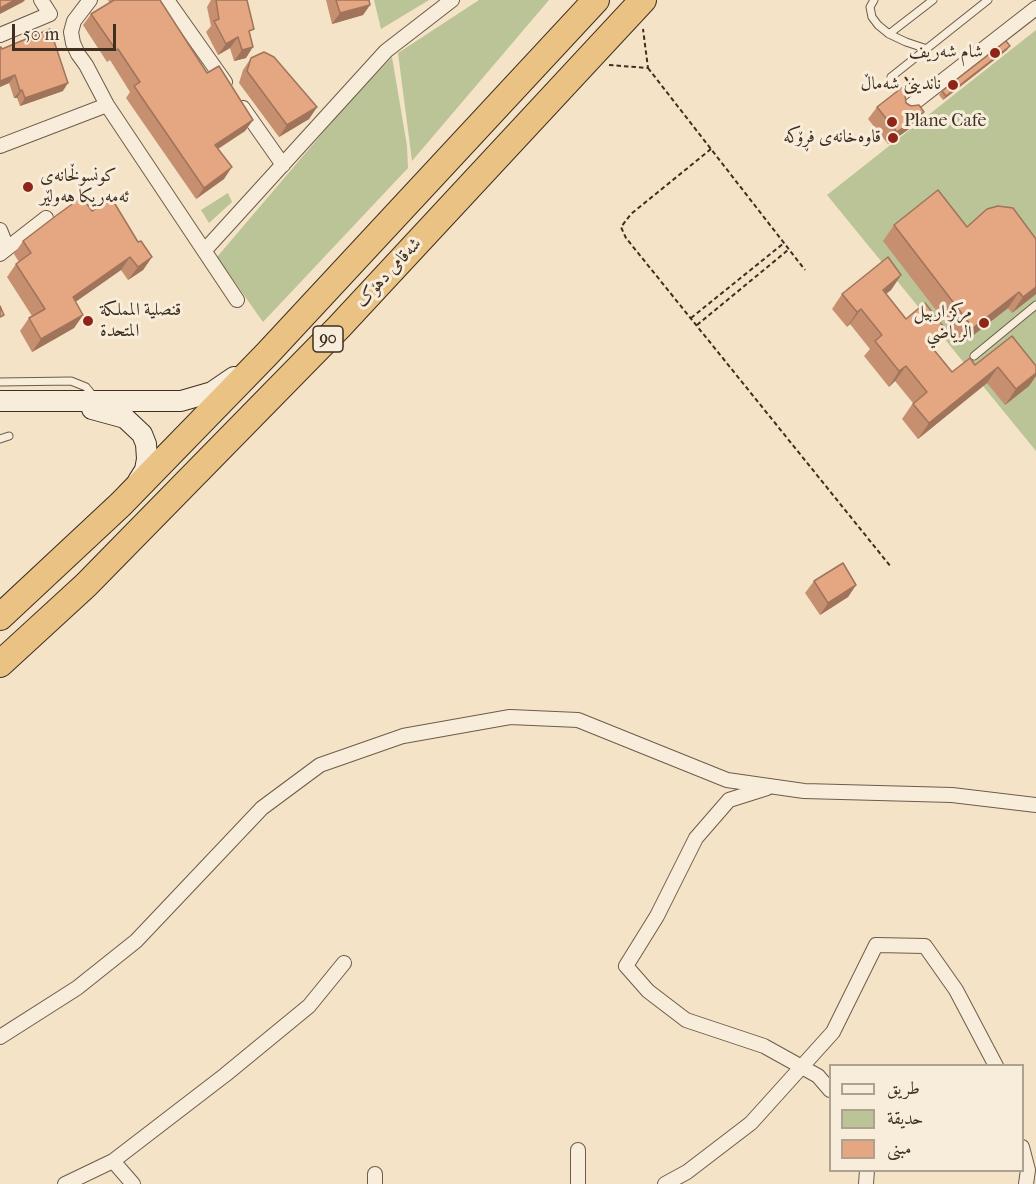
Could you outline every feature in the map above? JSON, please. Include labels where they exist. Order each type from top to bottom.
[{"type":"highway","name":"شەقامی دهۆک","points":[[0,617],[121,504],[266,355],[596,0]]},
{"type":"highway","name":"شەقامی دهۆک","points":[[0,664],[87,585],[200,471],[339,327],[642,1]]},
{"type":"street","points":[[0,35],[50,14],[41,0]]},
{"type":"street","points":[[90,0],[74,21],[71,32],[72,43],[107,105],[237,300]]},
{"type":"street","points":[[167,0],[283,165]]},
{"type":"street","points":[[205,250],[386,51],[452,0]]},
{"type":"street","points":[[905,110],[919,94],[1031,0]]},
{"type":"street","points":[[919,94],[1036,8]]},
{"type":"street","points":[[0,146],[107,105]]},
{"type":"street","points":[[0,230],[3,251],[46,218]]},
{"type":"street","points":[[0,401],[181,401],[200,397],[218,389],[266,355]]},
{"type":"street","points":[[51,400],[117,414],[133,423],[139,430],[146,444],[146,465],[140,479],[121,504]]},
{"type":"street","points":[[0,1037],[78,988],[136,941],[262,808],[320,765],[403,736],[510,717],[578,720],[727,780],[804,791],[952,795],[1036,805]]},
{"type":"street","points":[[771,787],[729,800],[696,838],[657,916],[626,966],[648,991],[686,1020],[764,1046],[802,1065],[818,1076],[829,1088]]},
{"type":"street","points":[[664,1184],[687,1173],[751,1123],[833,1032],[876,945],[925,946],[956,990],[995,1064]]},
{"type":"street","points":[[65,1184],[113,1161],[225,1075],[309,1006],[344,963]]},
{"type":"street","points":[[578,1150],[578,1184]]},
{"type":"street","points":[[1024,1152],[1028,1170],[1026,1184]]},
{"type":"street","points":[[113,1161],[133,1184]]},
{"type":"lane","points":[[874,0],[870,7],[872,17],[889,34],[927,49]]},
{"type":"lane","points":[[889,34],[933,0]]},
{"type":"lane","points":[[891,77],[988,0]]},
{"type":"lane","points":[[974,356],[1036,305]]},
{"type":"lane","points":[[0,382],[71,381],[86,387],[96,400]]},
{"type":"lane","points":[[0,439],[9,436]]},
{"type":"path","points":[[642,1],[648,68],[805,270]]},
{"type":"path","points":[[582,65],[621,64],[648,68]]},
{"type":"path","points":[[900,70],[919,94]]},
{"type":"path","points":[[711,149],[631,214],[621,227],[626,238],[891,567]]},
{"type":"path","points":[[692,318],[784,243]]},
{"type":"path","points":[[697,325],[789,250]]},
{"type":"green space","points":[[374,0],[429,0],[381,29]]},
{"type":"green space","points":[[479,0],[549,0],[412,161],[398,53]]},
{"type":"green space","name":"مركز اربيل الرياضي","points":[[1036,30],[1036,451],[827,195]]},
{"type":"green space","points":[[392,57],[407,146],[408,168],[263,322],[217,257],[343,109]]},
{"type":"green space","points":[[228,193],[232,202],[209,223],[201,210]]},
{"type":"building","points":[[0,0],[15,0],[0,8]]},
{"type":"building","points":[[114,0],[160,0],[207,73],[219,66],[253,120],[215,145],[232,167],[204,188],[134,86],[140,82],[91,14]]},
{"type":"building","points":[[216,0],[247,0],[254,29],[249,31],[253,47],[242,50],[238,37],[226,44],[214,21],[219,19]]},
{"type":"building","points":[[336,0],[369,0],[370,5],[340,13]]},
{"type":"building","points":[[50,29],[68,83],[25,98],[15,75],[0,81],[0,47],[2,49]]},
{"type":"building","points":[[1006,41],[1010,46],[946,96],[942,91]]},
{"type":"building","points":[[264,52],[274,57],[317,107],[287,125],[247,71],[251,58]]},
{"type":"building","points":[[904,86],[908,91],[905,95],[906,103],[911,106],[919,105],[924,112],[897,132],[877,107]]},
{"type":"building","points":[[938,190],[967,227],[987,209],[998,206],[1013,208],[1036,239],[1036,287],[1023,297],[1019,292],[973,328],[894,225]]},
{"type":"building","points":[[82,197],[92,211],[112,199],[138,242],[141,241],[152,257],[138,267],[130,257],[73,297],[83,315],[41,339],[29,318],[45,309],[16,264],[31,253],[23,241]]},
{"type":"building","points":[[888,257],[901,275],[883,290],[906,319],[925,303],[947,331],[930,345],[952,372],[970,358],[975,365],[1012,336],[1036,366],[1036,373],[1016,389],[998,367],[929,423],[913,404],[927,392],[906,366],[899,371],[875,341],[882,335],[861,309],[857,312],[842,294]]},
{"type":"building","points":[[843,563],[856,585],[828,603],[814,581]]},
{"type":"place","name":"شام شەریف","points":[[995,53]]},
{"type":"place","name":"ناندینی شەماڵ","points":[[953,85]]},
{"type":"place","name":"Plane Cafe","points":[[892,122]]},
{"type":"place","name":"قاوەخانەی فڕۆکە","points":[[893,138]]},
{"type":"place","name":"کونسوڵخانەی ئەمەریکا هەولێر","points":[[28,187]]},
{"type":"place","name":"قنصلية المملكة المتحدة","points":[[88,321]]},
{"type":"place","name":"مركز اربيل الرياضي","points":[[984,323]]}]
